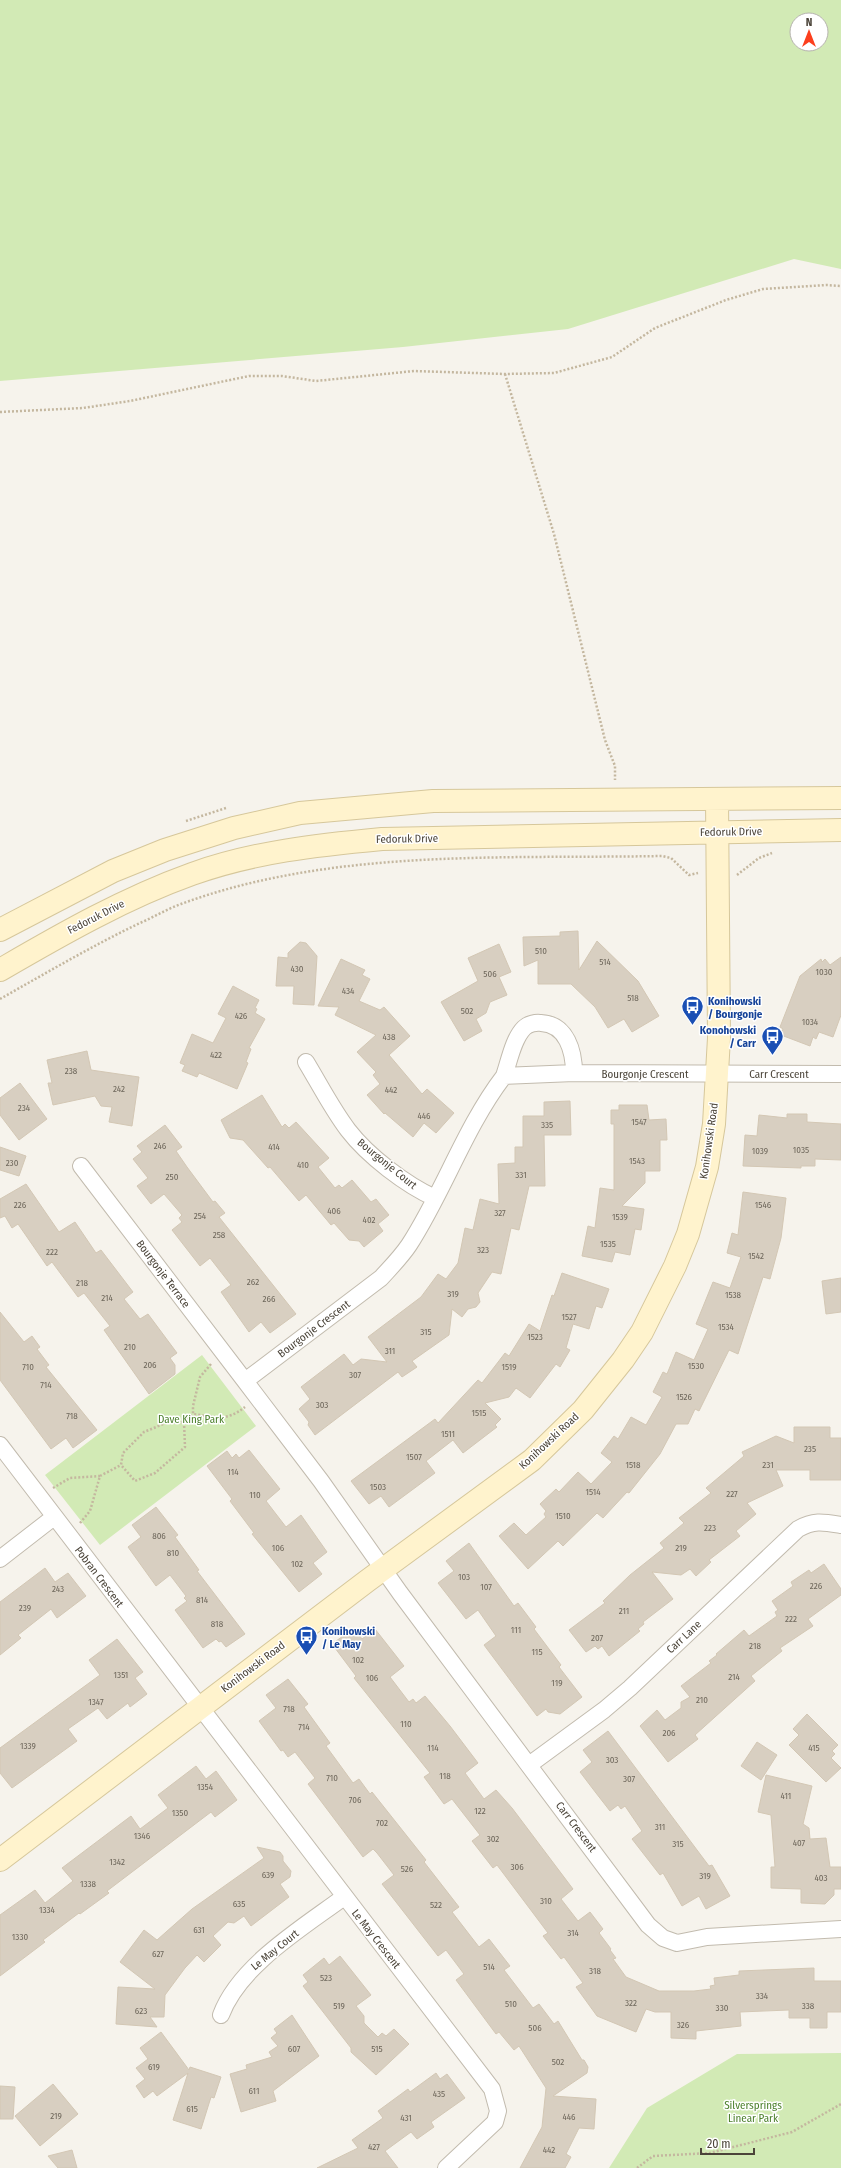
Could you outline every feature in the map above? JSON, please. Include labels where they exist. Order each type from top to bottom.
[{"type":"main road","points":[[0,930],[113,871],[165,850],[234,828],[300,813],[433,801],[841,798]]},
{"type":"main road","name":"Konihowski Road","points":[[0,1860],[200,1707],[532,1460],[583,1410],[623,1360],[642,1332],[660,1298],[688,1234],[707,1167],[714,1124],[719,1038],[717,799]]},
{"type":"main road","name":"Fedoruk Drive","points":[[0,970],[88,920],[192,874],[275,853],[327,844],[382,839],[841,830]]},
{"type":"street","name":"Bourgonje Crescent","points":[[246,1381],[381,1278],[409,1245],[489,1096],[504,1076],[518,1038],[524,1028],[536,1022],[549,1023],[562,1032],[574,1059],[574,1073]]},
{"type":"street","name":"Bourgonje Court","points":[[306,1062],[348,1129],[362,1146],[421,1192],[435,1198]]},
{"type":"street","name":"Bourgonje Crescent","points":[[504,1076],[574,1073],[716,1074]]},
{"type":"street","name":"Carr Crescent","points":[[716,1074],[841,1074]]},
{"type":"street","name":"Bourgonje Terrace","points":[[81,1166],[246,1381]]},
{"type":"street","points":[[246,1381],[321,1481],[384,1570]]},
{"type":"street","name":"Pobran Crescent","points":[[0,1444],[40,1496],[68,1536],[200,1707]]},
{"type":"street","points":[[0,1559],[54,1517]]},
{"type":"street","name":"Carr Lane","points":[[529,1765],[604,1710],[798,1529],[809,1523],[823,1522],[841,1525]]},
{"type":"street","name":"Carr Crescent","points":[[384,1570],[648,1925],[663,1938],[677,1943],[707,1937],[841,1929]]},
{"type":"street","name":"Le May Crescent","points":[[200,1707],[492,2089],[496,2099],[498,2111],[495,2122],[446,2168]]},
{"type":"street","name":"Le May Court","points":[[221,2015],[226,2000],[253,1966],[344,1897]]},
{"type":"path","points":[[0,412],[91,406],[130,401],[249,376],[282,376],[316,380],[414,371],[505,374],[554,373],[612,357],[655,328],[726,300],[763,289],[826,285],[841,286]]},
{"type":"path","points":[[505,374],[554,534],[605,740],[615,766],[615,782]]},
{"type":"path","points":[[739,875],[760,858],[770,853],[778,853]]},
{"type":"path","points":[[0,999],[96,944],[180,904],[254,881],[310,871],[367,864],[662,856],[671,858],[689,875],[718,874]]},
{"type":"path","points":[[40,1496],[70,1478],[100,1476],[121,1465],[124,1452],[144,1432],[166,1423],[184,1422],[193,1414],[193,1406],[200,1377],[212,1363],[225,1355]]},
{"type":"path","points":[[193,1414],[221,1418],[234,1416],[258,1398]]},
{"type":"path","points":[[121,1465],[135,1481],[155,1472],[185,1447],[184,1422]]},
{"type":"path","points":[[68,1536],[90,1511],[100,1476]]},
{"type":"path","points":[[637,2168],[653,2156],[710,2153],[792,2132],[841,2104]]},
{"type":"green space","points":[[0,0],[841,0],[841,269],[794,259],[568,329],[403,347],[0,381]]},
{"type":"green space","name":"Dave King Park","points":[[202,1355],[256,1426],[100,1545],[45,1475]]},
{"type":"green space","name":"Silversprings Linear Park","points":[[841,2053],[841,2168],[609,2168],[647,2108],[737,2054]]},
{"type":"building","points":[[578,931],[579,970],[597,941],[638,981],[659,1016],[632,1032],[624,1019],[608,1028],[595,1007],[571,984],[538,984],[538,960],[524,966],[523,937],[560,936],[560,932]]},
{"type":"building","points":[[300,942],[306,943],[317,956],[314,1005],[293,1004],[294,986],[276,986],[278,957],[288,958],[288,953]]},
{"type":"building","points":[[499,944],[511,972],[499,977],[507,995],[490,1002],[486,1013],[476,1019],[482,1031],[464,1041],[441,1002],[478,981],[468,958]]},
{"type":"building","points":[[841,957],[841,1015],[833,1037],[819,1032],[816,1039],[813,1037],[810,1046],[781,1035],[783,1029],[780,1027],[800,976],[821,959],[822,962],[825,959],[830,965]]},
{"type":"building","points":[[341,959],[365,970],[362,975],[370,979],[359,1001],[380,1010],[384,1007],[410,1036],[389,1055],[422,1094],[427,1089],[454,1113],[436,1133],[424,1123],[413,1137],[385,1113],[384,1114],[367,1095],[380,1084],[373,1075],[376,1072],[357,1052],[376,1035],[335,1015],[339,1007],[318,1006]]},
{"type":"building","points":[[233,986],[259,1000],[255,1008],[257,1009],[255,1013],[265,1019],[249,1048],[251,1049],[246,1062],[248,1063],[237,1089],[199,1073],[197,1077],[182,1071],[185,1065],[180,1063],[192,1034],[213,1043],[226,1018],[218,1014]]},
{"type":"building","points":[[87,1051],[91,1070],[139,1077],[132,1126],[109,1122],[112,1107],[101,1106],[95,1096],[53,1105],[48,1083],[52,1083],[47,1060]]},
{"type":"building","points":[[20,1083],[47,1119],[19,1140],[0,1115],[0,1098]]},
{"type":"building","points":[[262,1095],[282,1127],[285,1124],[289,1128],[296,1122],[329,1158],[318,1167],[335,1188],[339,1185],[342,1188],[352,1180],[371,1202],[376,1199],[389,1215],[378,1224],[383,1231],[364,1247],[359,1241],[349,1240],[334,1223],[331,1225],[306,1195],[299,1201],[270,1167],[268,1168],[243,1140],[230,1138],[221,1120]]},
{"type":"building","points":[[570,1101],[571,1135],[544,1135],[545,1186],[529,1186],[519,1230],[511,1228],[501,1274],[492,1272],[478,1293],[480,1302],[476,1307],[468,1309],[462,1317],[452,1309],[449,1335],[412,1361],[417,1367],[402,1377],[398,1372],[315,1435],[308,1425],[309,1422],[299,1409],[310,1399],[301,1387],[344,1354],[353,1365],[361,1359],[387,1362],[368,1337],[421,1297],[438,1274],[446,1279],[458,1263],[465,1228],[473,1230],[480,1199],[499,1204],[498,1164],[515,1163],[515,1147],[523,1147],[523,1116],[544,1116],[544,1102]]},
{"type":"building","points":[[619,1105],[647,1105],[649,1120],[666,1119],[667,1140],[660,1140],[660,1171],[645,1171],[645,1183],[622,1206],[644,1209],[641,1230],[635,1229],[630,1255],[615,1252],[612,1262],[582,1256],[588,1226],[595,1228],[600,1188],[614,1190],[614,1124],[611,1124],[611,1110],[619,1110]]},
{"type":"building","points":[[787,1114],[807,1114],[807,1122],[841,1124],[841,1160],[815,1159],[815,1166],[801,1166],[801,1168],[743,1166],[745,1135],[757,1136],[759,1115],[787,1118]]},
{"type":"building","points":[[165,1125],[182,1147],[176,1151],[213,1202],[215,1201],[225,1213],[219,1217],[296,1314],[270,1333],[261,1322],[249,1332],[221,1292],[231,1285],[210,1258],[200,1266],[172,1230],[182,1222],[179,1218],[182,1215],[164,1194],[151,1204],[137,1186],[148,1178],[133,1159],[142,1152],[137,1146]]},
{"type":"building","points":[[0,1147],[26,1156],[19,1176],[0,1170]]},
{"type":"building","points":[[26,1184],[59,1232],[75,1222],[96,1253],[101,1250],[133,1292],[124,1299],[140,1319],[148,1314],[177,1353],[170,1358],[175,1365],[175,1374],[149,1394],[104,1330],[110,1326],[84,1293],[78,1297],[52,1262],[47,1266],[18,1224],[12,1228],[5,1216],[0,1218],[0,1199]]},
{"type":"building","points":[[743,1192],[786,1198],[781,1238],[770,1279],[763,1277],[738,1354],[729,1350],[699,1411],[695,1409],[688,1424],[676,1424],[660,1454],[629,1493],[627,1492],[603,1518],[597,1513],[563,1546],[558,1541],[528,1569],[499,1536],[514,1523],[526,1535],[546,1517],[544,1514],[546,1511],[540,1504],[556,1489],[559,1492],[578,1472],[591,1484],[612,1462],[601,1453],[614,1436],[618,1439],[631,1417],[646,1425],[662,1397],[653,1392],[663,1372],[667,1374],[676,1352],[694,1360],[708,1329],[696,1324],[713,1282],[730,1288],[741,1257],[727,1253],[732,1233],[738,1235]]},
{"type":"building","points":[[562,1273],[609,1289],[602,1308],[596,1306],[589,1329],[573,1324],[566,1348],[570,1350],[560,1367],[556,1364],[530,1398],[516,1388],[509,1397],[485,1403],[501,1419],[495,1425],[497,1427],[463,1453],[453,1440],[426,1461],[435,1473],[389,1507],[381,1496],[369,1504],[351,1481],[435,1419],[438,1423],[478,1380],[482,1383],[505,1353],[509,1356],[529,1324],[540,1331],[552,1295],[554,1296]]},
{"type":"building","points":[[841,1278],[841,1312],[826,1314],[822,1281]]},
{"type":"building","points":[[0,1312],[24,1342],[32,1336],[40,1347],[37,1349],[49,1365],[46,1367],[97,1430],[73,1448],[66,1438],[51,1449],[0,1380]]},
{"type":"building","points":[[794,1427],[830,1427],[830,1438],[841,1438],[841,1480],[810,1480],[810,1470],[776,1470],[783,1486],[747,1503],[756,1514],[736,1531],[740,1536],[709,1560],[711,1562],[696,1576],[690,1569],[681,1575],[652,1572],[673,1599],[643,1622],[644,1624],[638,1629],[640,1631],[609,1656],[602,1646],[598,1649],[595,1646],[586,1652],[569,1630],[605,1603],[603,1601],[630,1575],[664,1548],[660,1543],[684,1523],[679,1518],[711,1493],[706,1488],[744,1456],[742,1452],[776,1436],[794,1443]]},
{"type":"building","points":[[249,1450],[280,1489],[266,1501],[286,1527],[301,1515],[327,1552],[313,1563],[322,1574],[299,1592],[252,1534],[254,1533],[230,1501],[232,1499],[207,1466],[227,1451],[232,1458],[236,1454],[239,1458]]},
{"type":"building","points":[[156,1507],[178,1535],[175,1537],[199,1570],[197,1571],[245,1634],[226,1647],[221,1641],[219,1642],[216,1639],[203,1648],[175,1610],[187,1601],[184,1598],[186,1596],[170,1575],[156,1586],[128,1547],[141,1537],[132,1525]]},
{"type":"building","points":[[469,1543],[514,1606],[518,1603],[536,1627],[534,1629],[561,1665],[559,1667],[582,1697],[560,1714],[548,1712],[546,1709],[537,1716],[484,1645],[496,1636],[478,1610],[466,1619],[438,1583],[454,1571],[446,1561]]},
{"type":"building","points":[[824,1564],[841,1589],[841,1595],[808,1619],[813,1626],[780,1648],[782,1651],[751,1676],[755,1681],[695,1735],[698,1739],[668,1762],[640,1726],[657,1710],[665,1720],[681,1708],[681,1702],[690,1697],[681,1686],[711,1663],[709,1661],[717,1655],[716,1654],[744,1630],[749,1636],[777,1616],[775,1612],[778,1610],[772,1601],[793,1586],[791,1582],[809,1570],[811,1573]]},
{"type":"building","points":[[45,1568],[55,1582],[68,1573],[86,1596],[57,1618],[51,1609],[18,1635],[21,1638],[0,1655],[0,1602]]},
{"type":"building","points":[[354,1628],[362,1639],[375,1629],[404,1666],[390,1677],[409,1702],[413,1699],[416,1703],[425,1696],[450,1726],[478,1763],[465,1773],[484,1799],[496,1790],[512,1808],[573,1889],[561,1899],[578,1921],[590,1912],[603,1929],[599,1933],[611,1949],[610,1950],[616,1958],[613,1959],[626,1977],[659,1991],[694,1991],[711,1989],[710,1986],[715,1985],[714,1978],[739,1975],[739,1971],[814,1968],[814,1981],[841,1981],[841,2012],[827,2012],[827,2028],[810,2028],[810,2018],[789,2018],[789,2010],[740,2012],[741,2026],[696,2031],[696,2039],[671,2038],[671,2012],[655,2012],[646,2009],[636,2032],[597,2016],[576,1987],[583,1983],[564,1957],[561,1959],[543,1936],[548,1933],[497,1865],[493,1868],[472,1841],[480,1835],[452,1799],[444,1804],[424,1777],[430,1773],[354,1678],[356,1676],[332,1644]]},
{"type":"building","points":[[117,1639],[143,1672],[135,1678],[147,1694],[130,1707],[128,1703],[107,1719],[98,1708],[68,1729],[77,1741],[12,1788],[0,1773],[0,1748],[100,1675],[89,1660]]},
{"type":"building","points":[[288,1679],[308,1704],[304,1707],[330,1743],[326,1746],[353,1783],[359,1779],[370,1794],[372,1792],[426,1860],[424,1862],[459,1907],[452,1912],[479,1947],[489,1939],[510,1966],[504,1970],[533,2008],[539,2004],[554,2024],[558,2021],[582,2060],[584,2060],[588,2067],[587,2073],[553,2096],[596,2099],[594,2129],[579,2128],[566,2154],[571,2157],[565,2168],[520,2168],[542,2127],[546,2088],[519,2046],[514,2050],[499,2032],[496,2034],[456,1980],[464,1974],[446,1950],[438,1956],[382,1884],[394,1875],[377,1853],[373,1849],[363,1857],[308,1784],[315,1778],[295,1752],[288,1757],[283,1750],[281,1751],[259,1721],[276,1708],[266,1695]]},
{"type":"building","points":[[807,1714],[838,1745],[832,1751],[835,1754],[831,1758],[841,1768],[826,1782],[789,1745],[799,1735],[793,1729]]},
{"type":"building","points":[[608,1731],[709,1866],[712,1865],[730,1896],[706,1909],[699,1896],[682,1906],[663,1873],[660,1875],[632,1839],[642,1831],[625,1806],[621,1809],[618,1805],[610,1811],[580,1772],[592,1762],[583,1750]]},
{"type":"building","points":[[757,1742],[777,1755],[761,1780],[741,1766]]},
{"type":"building","points":[[196,1766],[206,1779],[216,1771],[237,1800],[215,1817],[211,1812],[107,1891],[109,1893],[43,1940],[45,1942],[0,1976],[0,1915],[35,1890],[45,1903],[73,1881],[62,1868],[131,1816],[140,1829],[168,1808],[158,1795]]},
{"type":"building","points":[[766,1775],[812,1786],[803,1824],[809,1828],[810,1839],[826,1838],[830,1867],[841,1867],[841,1889],[834,1889],[834,1895],[825,1904],[801,1903],[801,1889],[771,1888],[771,1867],[775,1867],[771,1815],[758,1812]]},
{"type":"building","points":[[257,1847],[280,1852],[283,1856],[283,1861],[291,1871],[290,1877],[280,1884],[289,1897],[251,1926],[244,1916],[234,1923],[228,1922],[213,1936],[221,1945],[204,1962],[197,1955],[185,1968],[165,1995],[164,2017],[150,2017],[157,2027],[116,2024],[118,1987],[155,1989],[120,1962],[144,1930],[157,1940],[192,1909],[264,1858]]},
{"type":"building","points":[[340,1956],[371,1995],[356,2006],[364,2016],[364,2023],[378,2037],[382,2033],[386,2036],[394,2029],[409,2044],[376,2075],[351,2052],[351,2048],[303,1986],[308,1982],[303,1975],[324,1958],[329,1965]]},
{"type":"building","points":[[292,2015],[319,2056],[273,2091],[276,2101],[241,2112],[230,2074],[247,2069],[246,2065],[272,2057],[269,2052],[278,2046],[271,2038],[277,2033],[274,2029]]},
{"type":"building","points":[[161,2032],[189,2070],[190,2067],[221,2077],[214,2098],[211,2097],[201,2129],[173,2120],[188,2073],[157,2096],[153,2091],[144,2098],[136,2086],[145,2079],[136,2068],[148,2059],[140,2048]]},
{"type":"building","points":[[436,2073],[440,2079],[447,2074],[465,2098],[431,2122],[434,2127],[417,2139],[411,2132],[385,2151],[398,2168],[317,2168],[358,2148],[352,2140],[383,2118],[378,2111],[408,2089],[410,2092]]},
{"type":"building","points":[[53,2084],[78,2114],[40,2146],[15,2116]]},
{"type":"building","points":[[0,2086],[15,2087],[13,2119],[0,2119]]},
{"type":"building","points":[[72,2150],[77,2168],[58,2168],[48,2156]]},
{"type":"place","name":"Konihowski / Bourgonje","points":[[692,1026]]},
{"type":"place","name":"Konohowski / Carr","points":[[772,1056]]},
{"type":"place","name":"Konihowski / Le May","points":[[306,1656]]}]
